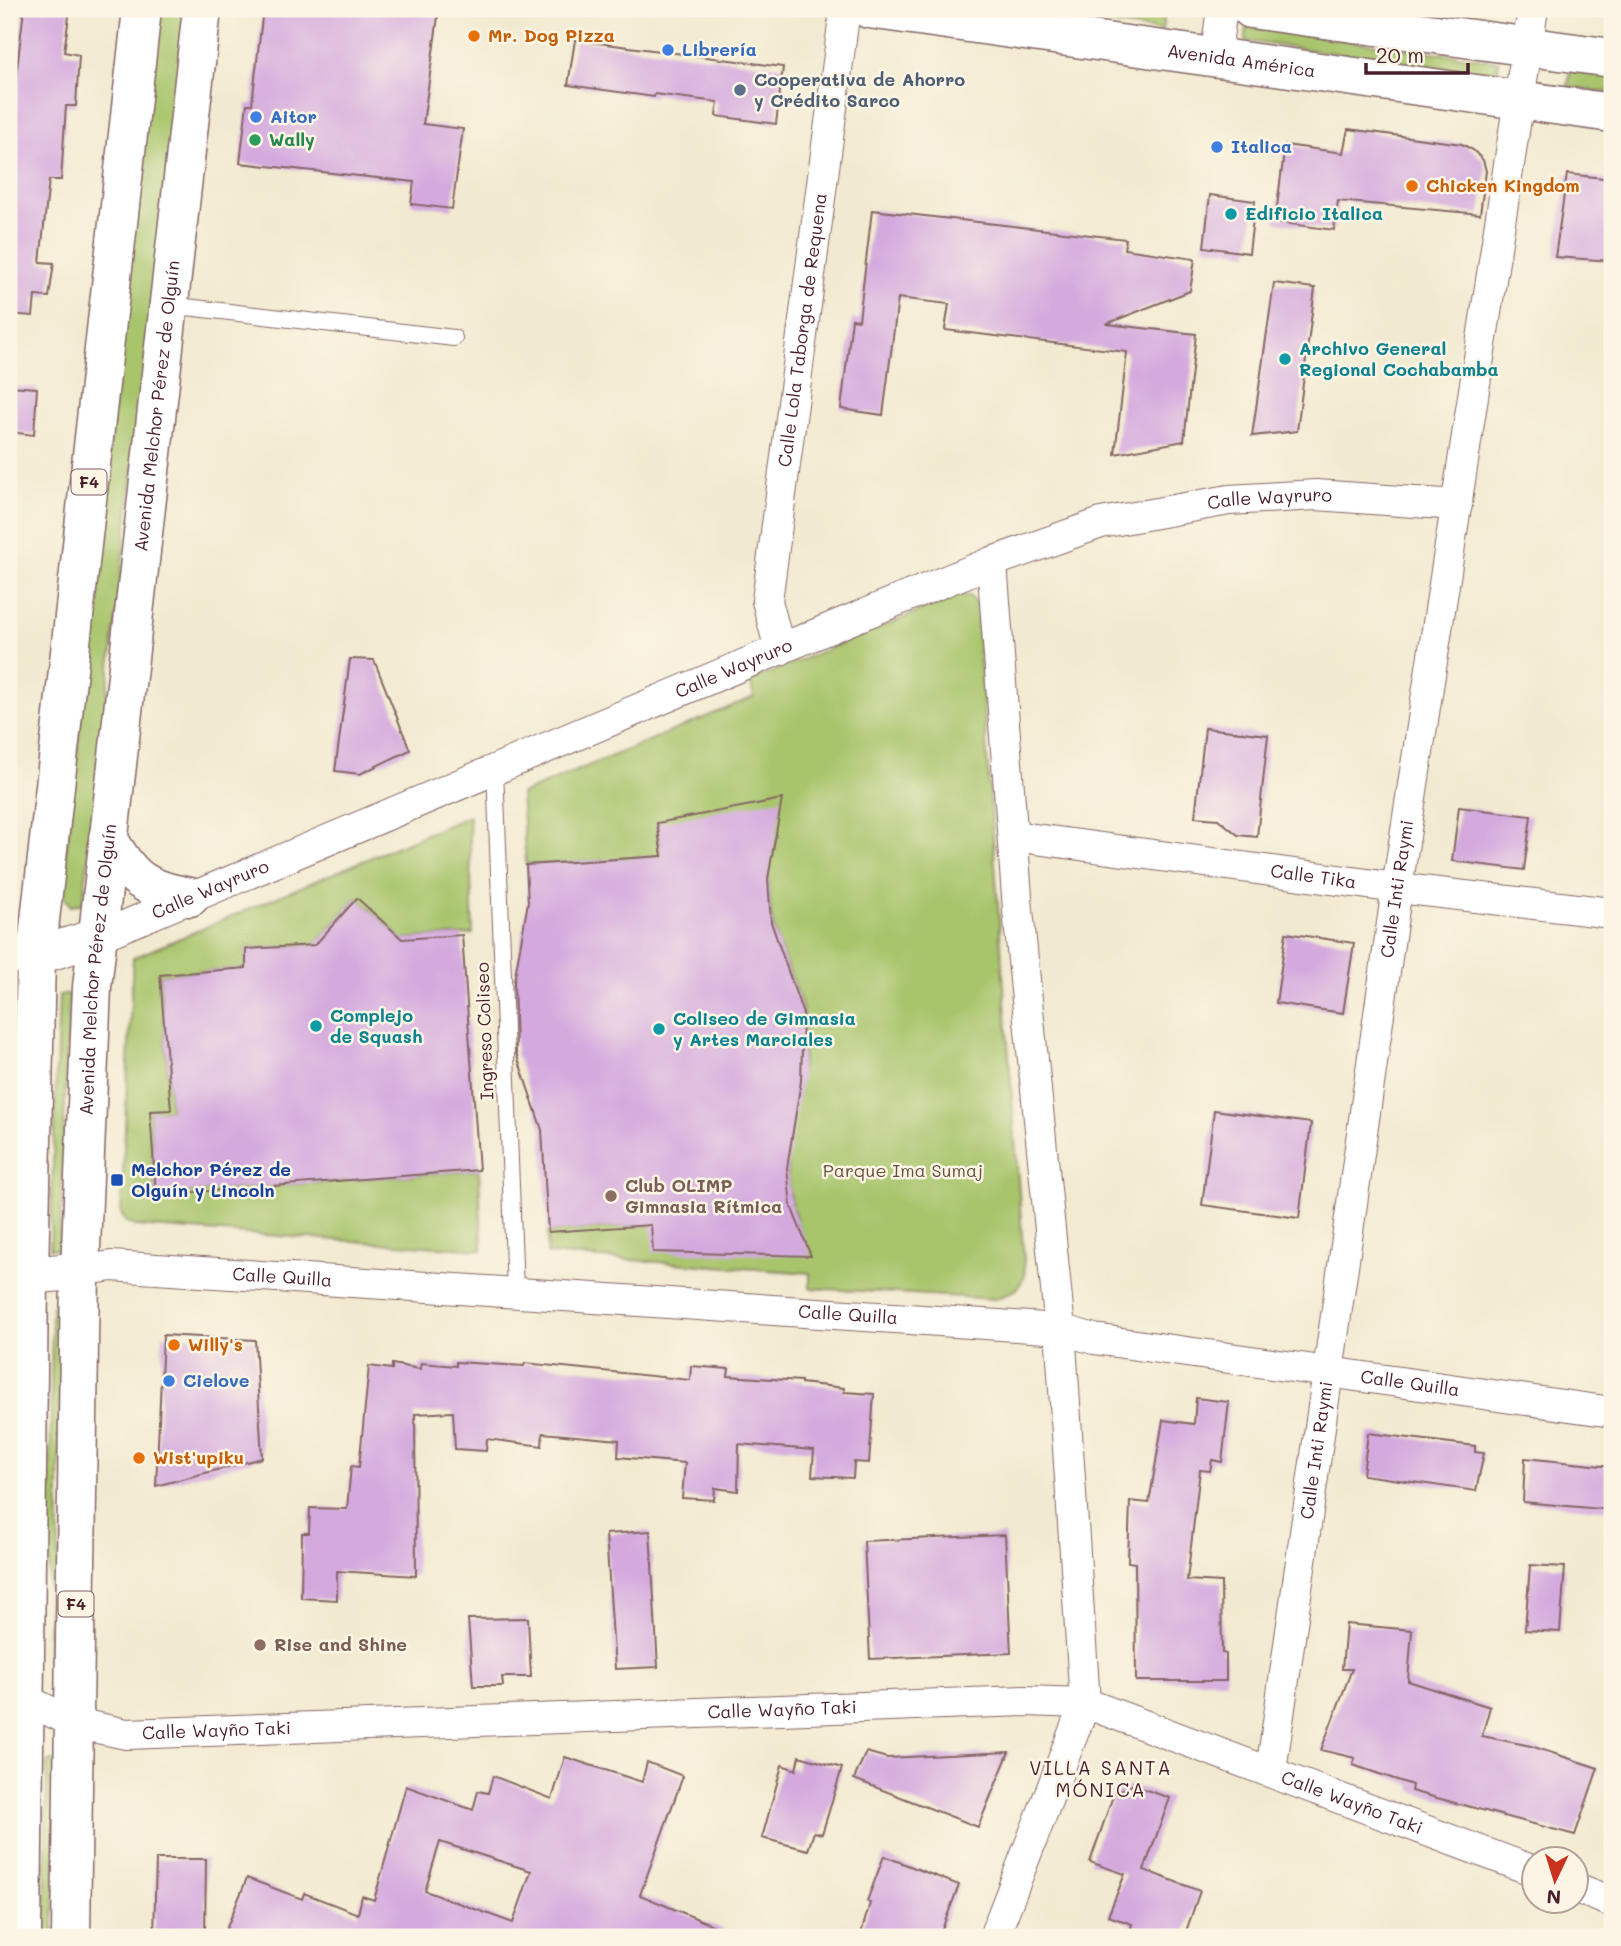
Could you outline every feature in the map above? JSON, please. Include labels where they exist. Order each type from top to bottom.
[{"type":"main road","name":"F4","points":[[22,1937],[17,1699],[22,955],[142,9]]},
{"type":"main road","name":"Avenida Melchor Pérez de Olguín","points":[[71,1937],[80,1271],[92,987],[202,9]]},
{"type":"main road","name":"Avenida América","points":[[869,9],[1612,113]]},
{"type":"main road","points":[[1251,9],[1612,58]]},
{"type":"main road","points":[[108,838],[123,866],[138,881],[161,892],[190,897]]},
{"type":"street","name":"Calle Lola Taborga de Requena","points":[[780,650],[767,601],[845,9]]},
{"type":"street","points":[[1215,59],[1222,9]]},
{"type":"street","name":"Calle Inti Raymi","points":[[1271,1771],[1397,888],[1533,9]]},
{"type":"street","name":"Calle Wayruro","points":[[22,955],[98,937],[992,562],[1101,523],[1229,500],[1316,495],[1457,505]]},
{"type":"street","points":[[992,562],[1013,836],[1060,1329],[1085,1703],[994,1937]]},
{"type":"street","name":"Calle Tika","points":[[1013,836],[1397,888],[1612,913]]},
{"type":"street","name":"Calle Quilla","points":[[80,1271],[111,1266],[1060,1329],[1094,1339],[1612,1412]]},
{"type":"street","points":[[19,1277],[80,1271]]},
{"type":"street","name":"Calle Wayño Taki","points":[[17,1699],[75,1723],[126,1734],[996,1702],[1085,1703],[1520,1866]]},
{"type":"street","points":[[1590,1893],[1612,1902]]},
{"type":"lane","points":[[167,304],[454,338]]},
{"type":"lane","name":"Ingreso Coliseo","points":[[495,769],[514,1291]]},
{"type":"green space","points":[[157,9],[186,9],[83,903],[71,906],[62,894]]},
{"type":"green space","points":[[995,9],[1103,9],[1164,17],[1162,31]]},
{"type":"green space","points":[[1247,27],[1499,61],[1497,75],[1245,41]]},
{"type":"green space","points":[[1570,70],[1612,76],[1612,93],[1568,87]]},
{"type":"green space","name":"Parque Ima Sumaj","points":[[959,595],[970,596],[976,605],[1025,1276],[1017,1289],[996,1299],[810,1288],[810,1273],[547,1254],[548,1232],[651,1225],[800,1231],[790,1195],[787,1157],[801,1071],[804,1019],[797,990],[776,935],[768,879],[657,823],[660,857],[526,865],[521,794],[754,697],[750,681]]},
{"type":"green space","points":[[469,816],[473,934],[402,939],[357,898],[315,945],[246,949],[246,968],[160,975],[171,1110],[150,1112],[156,1195],[479,1170],[482,1250],[135,1226],[125,1221],[121,1213],[133,958]]},
{"type":"green space","points":[[59,995],[69,995],[60,1249],[50,1249]]},
{"type":"green space","points":[[52,1306],[61,1306],[57,1677],[48,1677]]},
{"type":"green space","points":[[56,1761],[54,1937],[45,1937],[47,1762]]},
{"type":"building","points":[[24,9],[70,9],[64,52],[79,55],[76,106],[66,106],[61,180],[49,180],[40,262],[54,263],[49,297],[35,296],[33,316],[9,314],[9,137]]},
{"type":"building","points":[[263,9],[439,9],[423,124],[463,129],[452,209],[411,204],[414,182],[240,163],[247,104],[252,104]]},
{"type":"building","points":[[575,40],[783,67],[776,124],[716,116],[718,102],[655,94],[654,97],[568,85]]},
{"type":"building","name":"Chicken Kingdom","points":[[1348,129],[1462,144],[1473,150],[1483,160],[1486,171],[1480,214],[1338,201],[1334,230],[1275,222],[1285,145],[1343,153]]},
{"type":"building","points":[[1567,174],[1612,179],[1612,261],[1555,257]]},
{"type":"building","name":"Edificio Italica","points":[[1210,195],[1255,201],[1249,253],[1204,247]]},
{"type":"building","points":[[872,210],[1126,239],[1124,249],[1195,259],[1190,291],[1106,324],[1196,334],[1184,441],[1115,454],[1127,352],[945,330],[949,304],[898,298],[883,415],[841,409],[852,319],[859,320]]},
{"type":"building","name":"Archivo General Regional Cochabamba","points":[[1274,283],[1315,288],[1297,431],[1252,436]]},
{"type":"building","points":[[9,386],[37,388],[34,435],[9,432]]},
{"type":"building","points":[[350,659],[374,660],[410,750],[360,774],[335,771]]},
{"type":"building","points":[[1205,728],[1268,735],[1257,837],[1238,835],[1218,819],[1195,817]]},
{"type":"building","name":"Coliseo de Gimnasia y Artes Marciales","points":[[782,799],[768,879],[771,922],[803,1014],[801,1081],[787,1168],[791,1206],[811,1256],[653,1252],[651,1225],[548,1232],[542,1130],[516,1053],[514,982],[528,902],[526,865],[662,856],[657,823]]},
{"type":"building","points":[[1459,807],[1531,816],[1524,870],[1452,861]]},
{"type":"building","name":"Complejo de Squash","points":[[357,898],[402,939],[462,935],[479,1170],[156,1195],[150,1111],[171,1110],[160,975],[246,968],[246,949],[315,945]]},
{"type":"building","points":[[1286,933],[1354,943],[1343,1013],[1276,1003]]},
{"type":"building","points":[[1214,1110],[1311,1123],[1299,1218],[1202,1205]]},
{"type":"building","points":[[163,1335],[255,1340],[262,1458],[156,1486]]},
{"type":"building","points":[[456,1362],[524,1366],[525,1363],[690,1380],[691,1366],[729,1369],[728,1376],[801,1381],[844,1388],[844,1392],[874,1394],[869,1463],[854,1462],[853,1478],[812,1476],[814,1450],[739,1444],[738,1491],[715,1488],[714,1500],[682,1498],[685,1463],[618,1457],[619,1440],[543,1433],[542,1446],[487,1439],[486,1451],[455,1449],[453,1412],[415,1414],[416,1576],[337,1571],[337,1600],[301,1598],[302,1533],[309,1533],[310,1508],[347,1509],[351,1466],[359,1467],[369,1366],[392,1369],[392,1364],[420,1369],[421,1363],[456,1366]]},
{"type":"building","points":[[1196,1398],[1229,1402],[1222,1462],[1212,1460],[1210,1471],[1200,1470],[1187,1580],[1221,1582],[1222,1653],[1226,1654],[1226,1681],[1136,1681],[1135,1563],[1128,1562],[1130,1501],[1149,1503],[1163,1420],[1194,1424]]},
{"type":"building","points":[[1368,1433],[1475,1446],[1475,1452],[1484,1453],[1476,1491],[1363,1475]]},
{"type":"building","points":[[1525,1458],[1612,1467],[1612,1510],[1523,1502]]},
{"type":"building","points":[[650,1531],[658,1667],[615,1669],[606,1534]]},
{"type":"building","points":[[1005,1535],[1011,1653],[870,1659],[864,1541]]},
{"type":"building","points":[[1530,1565],[1565,1567],[1560,1632],[1525,1630]]},
{"type":"building","points":[[528,1618],[531,1677],[502,1677],[503,1686],[473,1686],[468,1619]]},
{"type":"building","points":[[1346,1624],[1412,1630],[1408,1681],[1490,1707],[1482,1736],[1531,1746],[1598,1768],[1575,1835],[1411,1791],[1412,1785],[1353,1765],[1355,1758],[1321,1750],[1352,1669],[1342,1669]]},
{"type":"building","points":[[866,1752],[887,1758],[1009,1752],[978,1827],[854,1779]]},
{"type":"building","points":[[799,1756],[842,1768],[822,1834],[814,1832],[808,1850],[762,1838],[782,1765],[796,1770]]},
{"type":"building","points":[[565,1757],[642,1782],[647,1762],[683,1776],[640,1895],[741,1937],[223,1937],[247,1878],[302,1899],[304,1893],[358,1914],[362,1896],[374,1900],[406,1786],[473,1810],[478,1791],[488,1793],[493,1776],[552,1799]],"holes":[[[440,1842],[531,1871],[513,1923],[425,1891]]]},
{"type":"building","points":[[1132,1785],[1170,1798],[1144,1870],[1200,1891],[1184,1937],[1129,1937],[1132,1924],[1108,1916],[1125,1874],[1090,1862],[1114,1793]]},
{"type":"building","points":[[884,1856],[959,1885],[939,1937],[860,1937],[870,1903],[867,1901]]},
{"type":"building","points":[[156,1859],[206,1859],[205,1937],[154,1937]]},
{"type":"place","name":"Mr. Dog Pizza","points":[[474,36]]},
{"type":"place","name":"Librería","points":[[668,50]]},
{"type":"place","name":"Cooperativa de Ahorro y Crédito Sarco","points":[[740,90]]},
{"type":"place","name":"Aitor","points":[[256,117]]},
{"type":"place","name":"Wally","points":[[255,140]]},
{"type":"place","name":"Italica","points":[[1217,147]]},
{"type":"place","name":"Chicken Kingdom","points":[[1412,186]]},
{"type":"place","name":"Edificio Italica","points":[[1231,214]]},
{"type":"place","name":"Archivo General Regional Cochabamba","points":[[1285,359]]},
{"type":"place","name":"Complejo de Squash","points":[[316,1026]]},
{"type":"place","name":"Coliseo de Gimnasia y Artes Marciales","points":[[659,1029]]},
{"type":"place","name":"Melchor Pérez de Olguín y Lincoln","points":[[117,1180]]},
{"type":"place","name":"Club OLIMP Gimnasia Rítmica","points":[[611,1196]]},
{"type":"place","name":"Willy's","points":[[174,1345]]},
{"type":"place","name":"Cielove","points":[[169,1381]]},
{"type":"place","name":"Wist'upiku","points":[[139,1458]]},
{"type":"place","name":"Rise and Shine","points":[[260,1645]]},
{"type":"district","name":"VILLA SANTA MÓNICA","points":[[1101,1779]]}]
